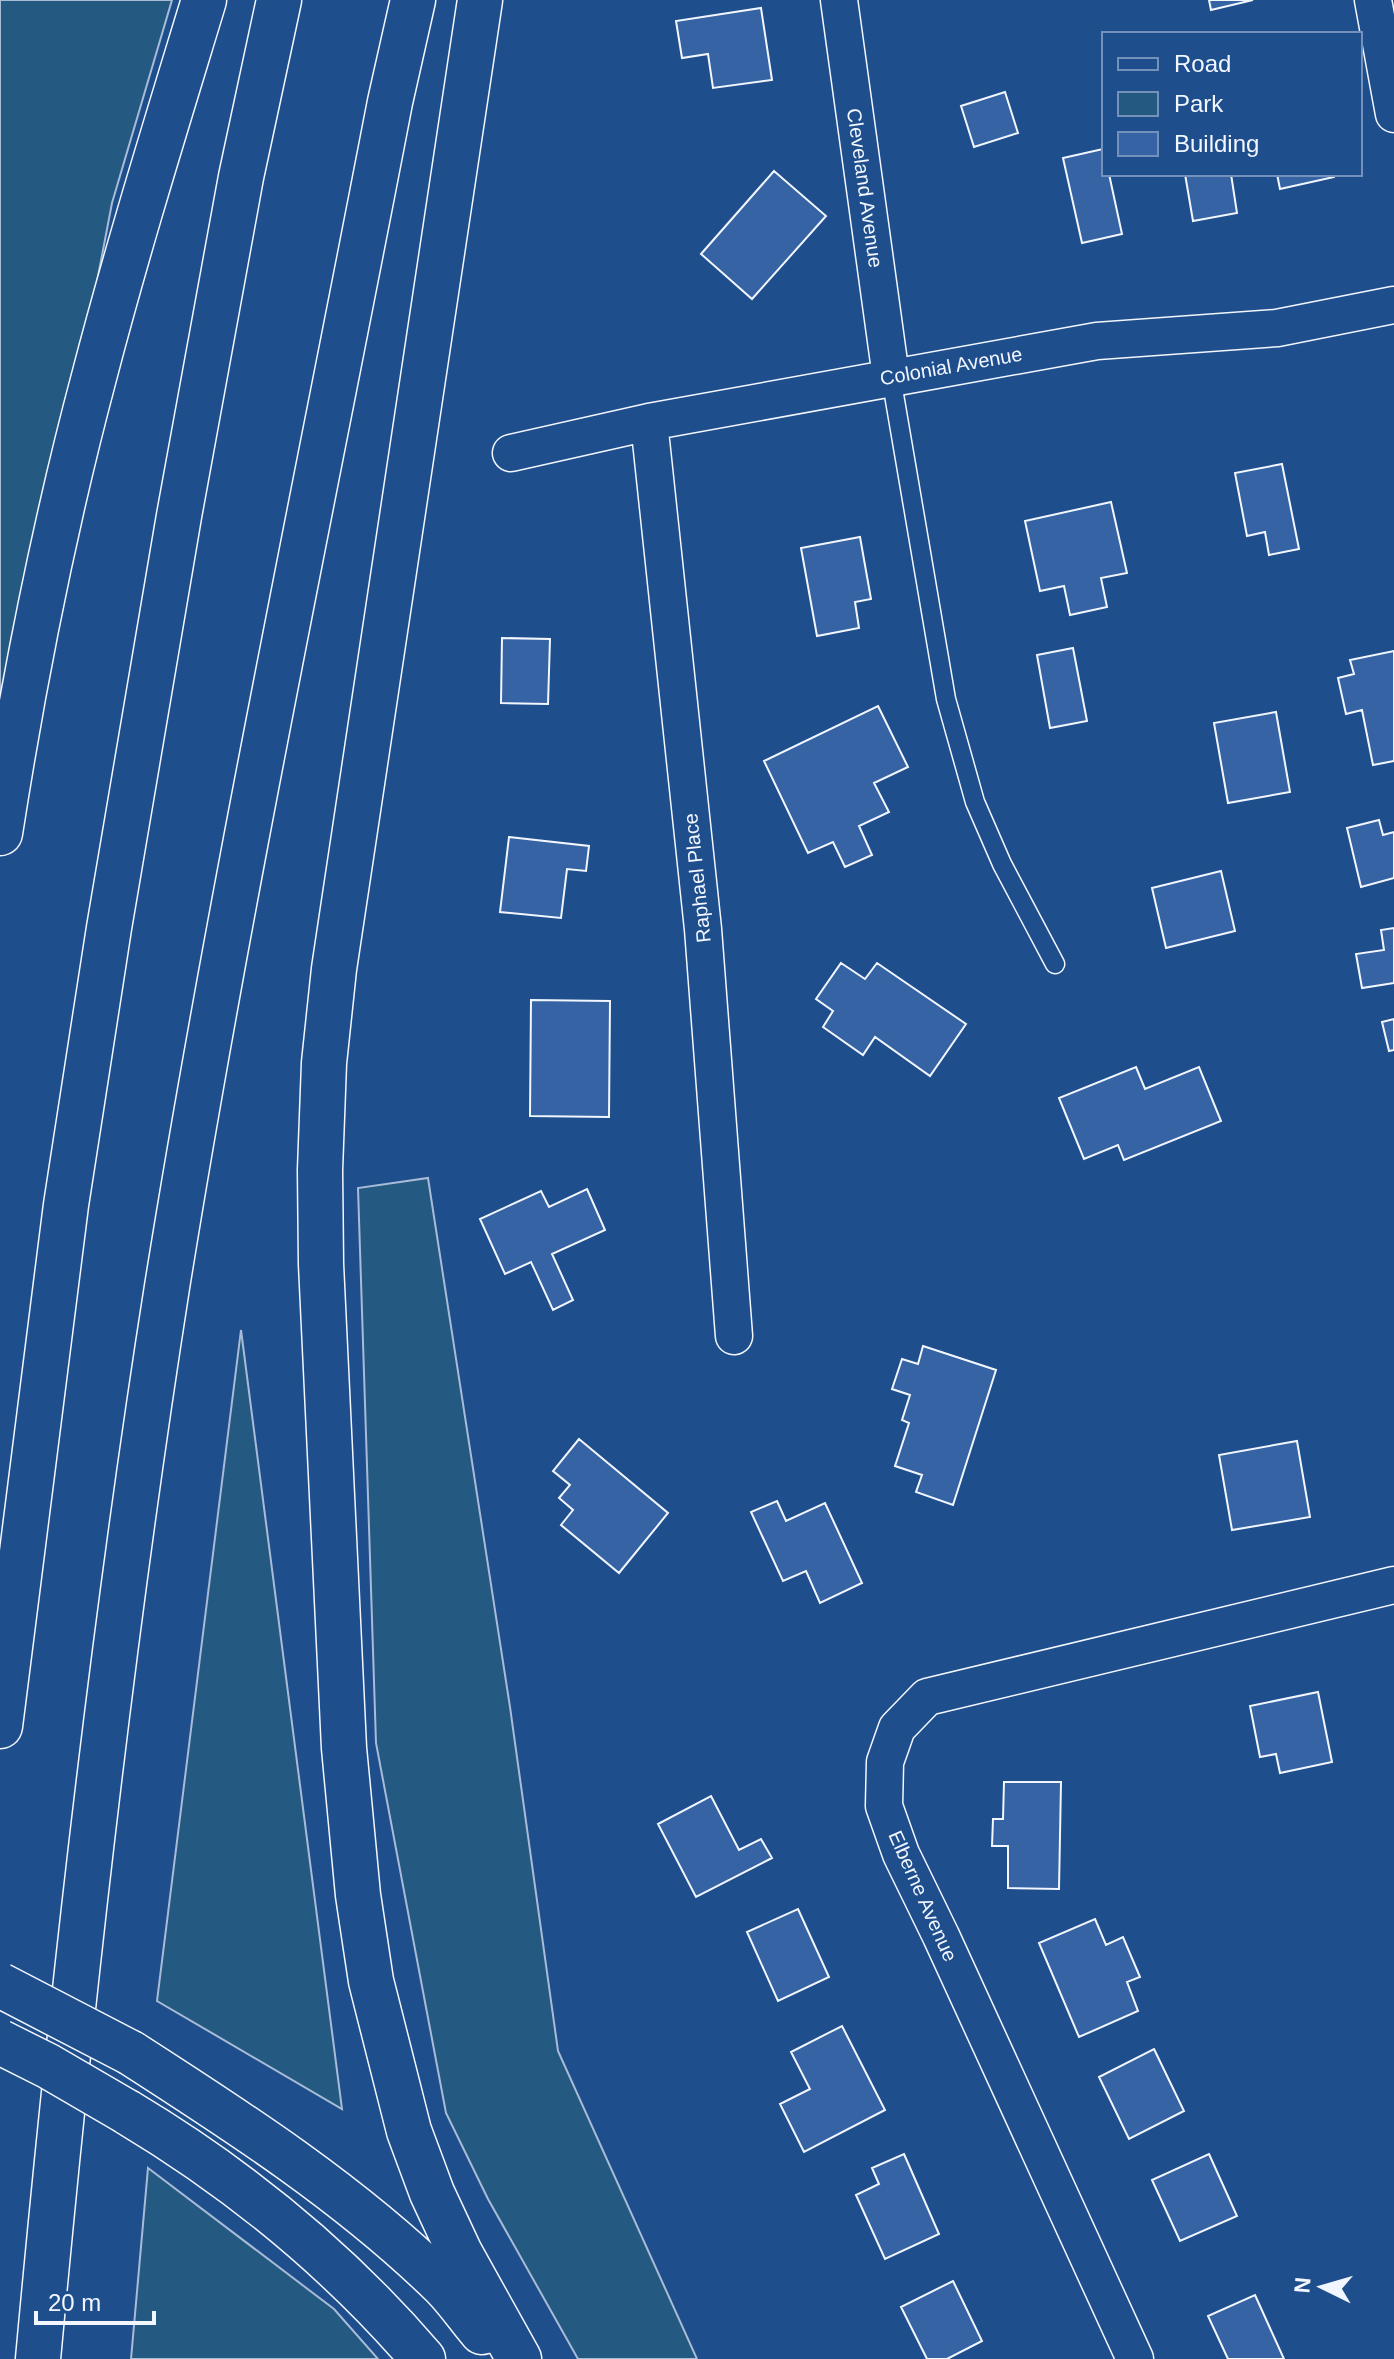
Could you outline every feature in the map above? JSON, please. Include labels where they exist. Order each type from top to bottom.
[{"type":"highway","points":[[0,833],[33,642],[93,379],[204,0]]},
{"type":"highway","points":[[0,1726],[66,1205],[109,928],[181,501],[241,177],[279,0]]},
{"type":"highway","points":[[38,2359],[77,1953],[131,1529],[168,1285],[249,830],[390,102],[413,0]]},
{"type":"highway","points":[[480,0],[334,969],[324,1063],[320,1201],[344,1748],[358,1895],[371,1981],[409,2131],[432,2193],[460,2253],[519,2359]]},
{"type":"highway","points":[[0,1985],[131,2053],[289,2157],[374,2223],[445,2287],[503,2359]]},
{"type":"highway","points":[[0,2042],[48,2066],[200,2157],[326,2257],[423,2359]]},
{"type":"street","name":"Cleveland Avenue","points":[[839,0],[891,377]]},
{"type":"street","points":[[1373,0],[1394,114]]},
{"type":"street","name":"Colonial Avenue","points":[[511,453],[649,422],[1097,341],[1277,328],[1394,305]]},
{"type":"street","name":"Raphael Place","points":[[649,422],[703,929],[734,1336]]},
{"type":"street","name":"Elberne Avenue","points":[[1135,2359],[901,1854],[884,1806],[885,1762],[897,1728],[927,1697],[1394,1585]]},
{"type":"lane","points":[[891,377],[950,714],[975,802],[1002,864],[1055,964]]},
{"type":"green space","points":[[0,0],[172,0],[112,203],[0,789]]},
{"type":"green space","points":[[428,1178],[510,1707],[558,2051],[697,2359],[578,2359],[488,2199],[446,2113],[376,1743],[358,1188]]},
{"type":"green space","points":[[241,1330],[342,2109],[157,2001]]},
{"type":"green space","points":[[148,2168],[334,2309],[378,2359],[131,2359]]},
{"type":"building","points":[[1209,0],[1253,0],[1211,10]]},
{"type":"building","points":[[761,8],[772,80],[713,88],[708,54],[682,58],[676,21]]},
{"type":"building","points":[[1005,92],[1018,133],[974,147],[961,106]]},
{"type":"building","points":[[1102,149],[1102,176],[1109,176],[1122,234],[1082,243],[1063,158]]},
{"type":"building","points":[[774,171],[826,216],[752,299],[701,254]]},
{"type":"building","points":[[1185,176],[1231,176],[1237,213],[1193,221]]},
{"type":"building","points":[[1277,176],[1334,176],[1334,177],[1280,189]]},
{"type":"building","points":[[1282,464],[1299,549],[1269,555],[1265,532],[1247,536],[1235,473]]},
{"type":"building","points":[[1111,502],[1127,573],[1101,578],[1107,607],[1070,615],[1064,586],[1040,591],[1025,521]]},
{"type":"building","points":[[860,537],[871,599],[855,602],[859,628],[817,636],[801,548]]},
{"type":"building","points":[[502,638],[550,639],[548,704],[501,703]]},
{"type":"building","points":[[1073,648],[1087,721],[1050,728],[1037,655]]},
{"type":"building","points":[[1394,651],[1394,761],[1373,765],[1362,710],[1346,714],[1338,678],[1354,674],[1350,660]]},
{"type":"building","points":[[878,706],[908,767],[874,783],[889,812],[859,826],[872,855],[845,867],[833,842],[808,853],[764,761]]},
{"type":"building","points":[[1276,712],[1290,792],[1228,803],[1214,723]]},
{"type":"building","points":[[1379,820],[1383,835],[1394,832],[1394,878],[1361,887],[1347,828]]},
{"type":"building","points":[[509,837],[589,846],[586,871],[567,869],[561,918],[500,912]]},
{"type":"building","points":[[1221,871],[1235,931],[1166,948],[1152,888]]},
{"type":"building","points":[[1394,928],[1394,983],[1362,988],[1356,954],[1384,950],[1381,930]]},
{"type":"building","points":[[841,963],[865,979],[877,963],[966,1024],[930,1076],[875,1037],[863,1055],[823,1027],[833,1011],[816,999]]},
{"type":"building","points":[[531,1000],[610,1001],[609,1117],[530,1116]]},
{"type":"building","points":[[1394,1019],[1394,1050],[1389,1051],[1382,1022]]},
{"type":"building","points":[[1136,1067],[1145,1089],[1199,1067],[1221,1121],[1124,1160],[1118,1145],[1084,1159],[1059,1098]]},
{"type":"building","points":[[587,1189],[605,1230],[552,1254],[573,1300],[553,1310],[531,1262],[505,1274],[480,1219],[541,1191],[549,1207]]},
{"type":"building","points":[[923,1346],[996,1370],[953,1505],[916,1492],[922,1475],[895,1466],[909,1423],[902,1420],[910,1395],[892,1389],[902,1359],[918,1364]]},
{"type":"building","points":[[579,1439],[668,1513],[619,1573],[561,1525],[573,1510],[559,1498],[570,1485],[553,1471]]},
{"type":"building","points":[[1297,1441],[1310,1517],[1232,1530],[1219,1455]]},
{"type":"building","points":[[777,1501],[786,1521],[825,1503],[862,1583],[820,1603],[806,1571],[783,1581],[751,1512]]},
{"type":"building","points":[[1318,1692],[1332,1762],[1280,1773],[1276,1754],[1260,1757],[1250,1706]]},
{"type":"building","points":[[1004,1782],[1061,1782],[1059,1889],[1008,1888],[1008,1846],[992,1846],[993,1819],[1003,1819]]},
{"type":"building","points":[[711,1796],[739,1850],[761,1839],[772,1858],[696,1897],[658,1824]]},
{"type":"building","points":[[798,1909],[829,1977],[778,2001],[747,1932]]},
{"type":"building","points":[[1095,1919],[1106,1945],[1123,1937],[1140,1977],[1127,1982],[1138,2011],[1079,2037],[1039,1943]]},
{"type":"building","points":[[842,2026],[885,2110],[804,2152],[780,2104],[810,2089],[791,2052]]},
{"type":"building","points":[[1154,2049],[1184,2111],[1129,2139],[1099,2077]]},
{"type":"building","points":[[904,2154],[939,2234],[885,2259],[856,2195],[879,2184],[872,2168]]},
{"type":"building","points":[[1209,2154],[1237,2216],[1180,2241],[1152,2180]]},
{"type":"building","points":[[953,2281],[982,2341],[947,2359],[927,2359],[901,2307]]},
{"type":"building","points":[[1255,2295],[1284,2359],[1228,2359],[1208,2316]]}]
